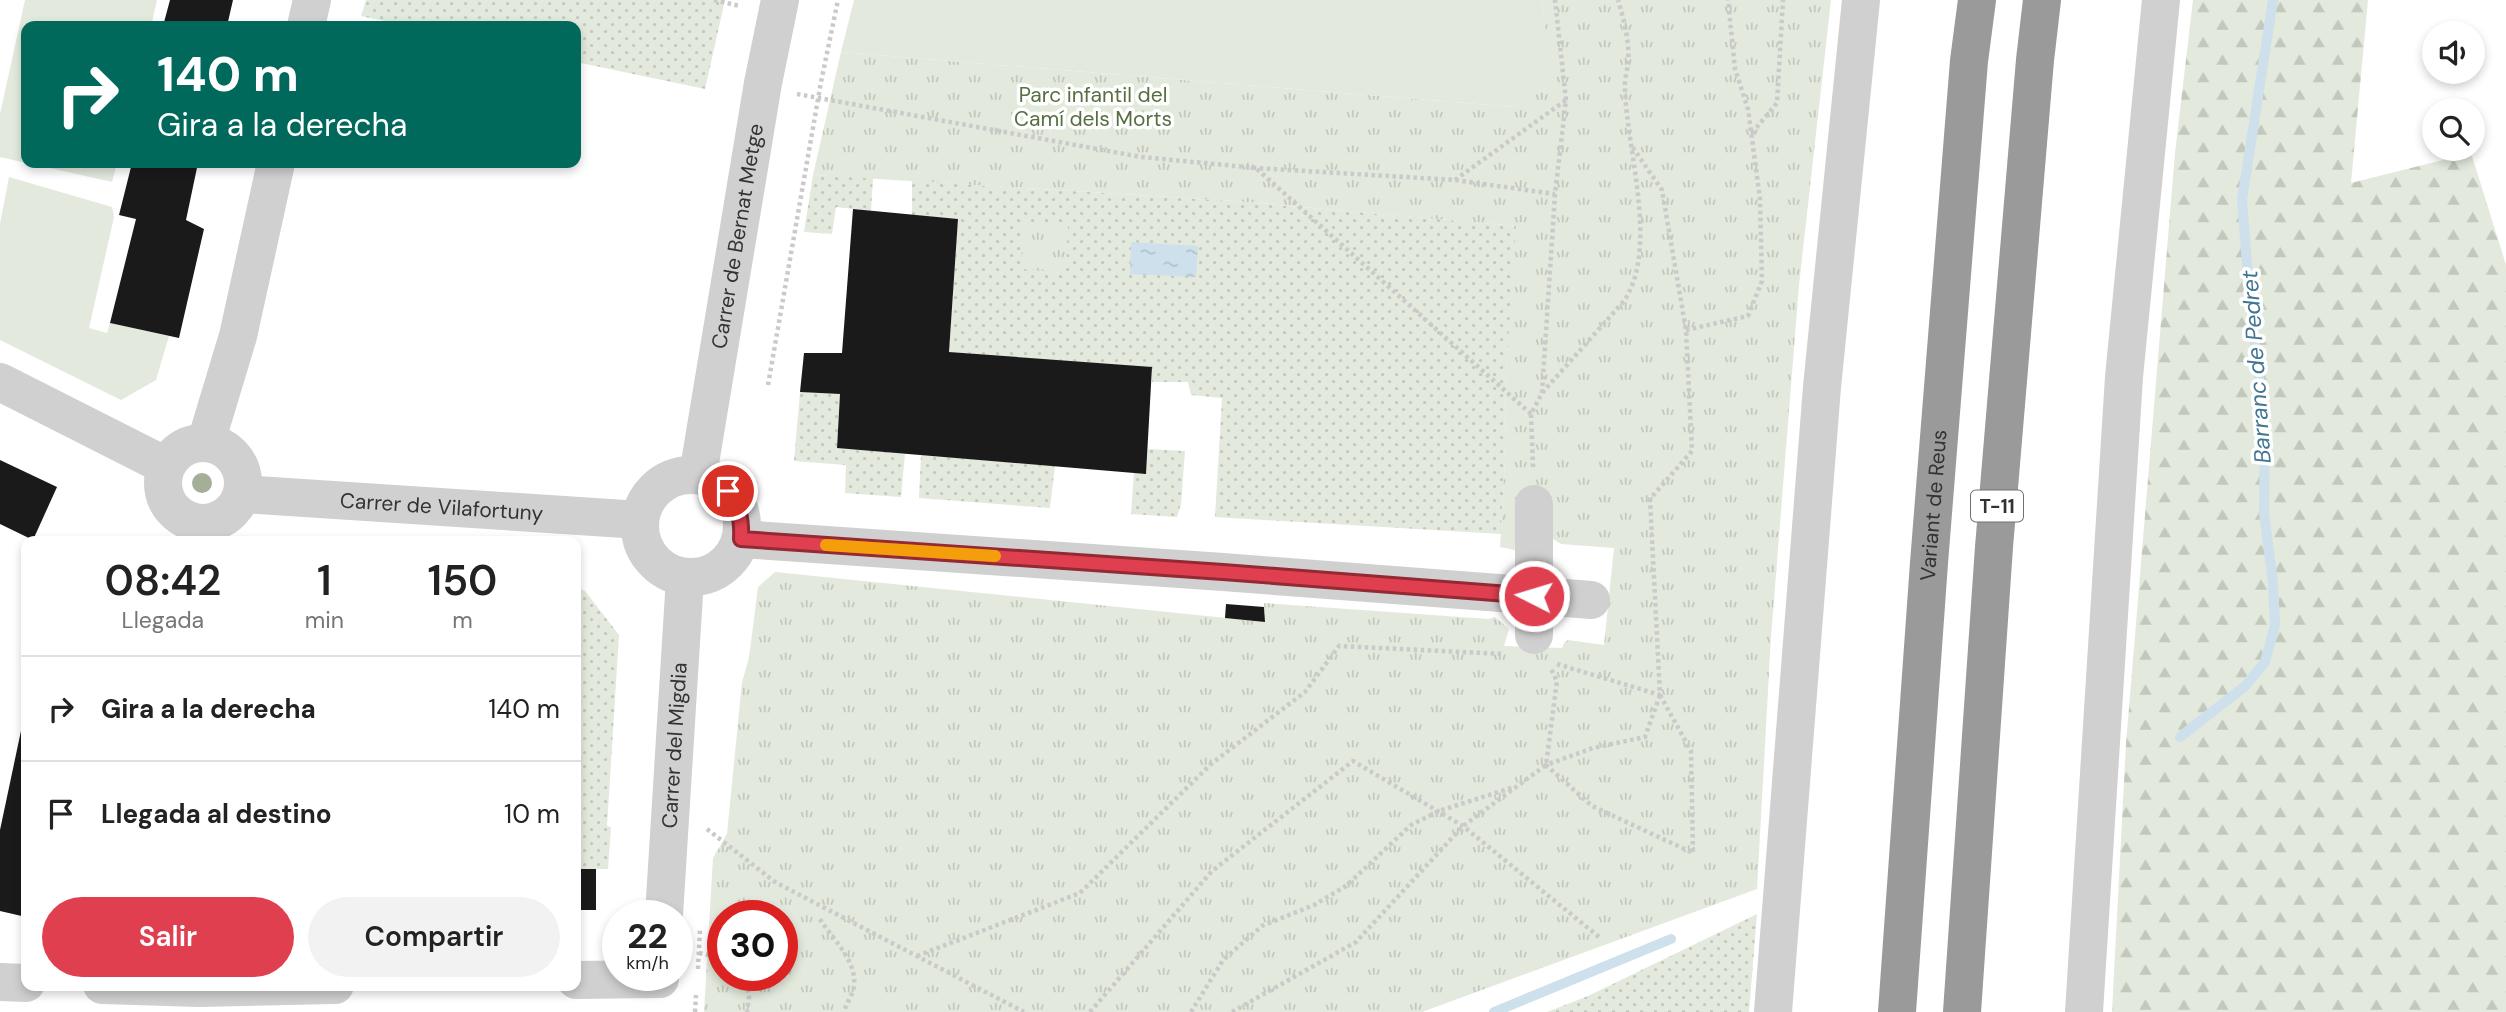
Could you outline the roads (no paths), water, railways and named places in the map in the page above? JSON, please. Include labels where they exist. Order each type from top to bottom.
[{"type":"highway","name":"Variant de Reus","points":[[1897,1012],[1930,549],[1975,0]]},
{"type":"highway","name":"T-11","points":[[1962,1012],[1994,547],[2042,0]]},
{"type":"street","points":[[307,21],[312,0]]},
{"type":"street","name":"Carrer de Bernat Metge","points":[[698,475],[780,0]]},
{"type":"street","points":[[1773,1012],[1822,387],[1861,0]]},
{"type":"street","points":[[2084,1012],[2124,377],[2161,0]]},
{"type":"street","points":[[206,442],[238,336],[275,168]]},
{"type":"street","points":[[0,382],[166,466]]},
{"type":"street","points":[[206,442],[220,445],[239,464],[244,480],[242,494],[233,510],[220,520],[183,530],[177,513],[165,498],[162,484],[166,466],[177,451],[191,443],[206,442]]},
{"type":"street","points":[[681,475],[698,475],[714,480],[728,491],[738,505],[742,522],[741,539],[735,553],[720,568],[700,577],[685,578],[656,564],[646,551],[640,536],[640,520],[644,504],[653,491],[666,481],[681,475]]},
{"type":"street","name":"Carrer de Vilafortuny","points":[[242,494],[640,520]]},
{"type":"street","points":[[1520,645],[1534,596],[1534,504]]},
{"type":"street","points":[[741,539],[1591,600]]},
{"type":"street","name":"Carrer del Migdia","points":[[665,900],[685,578]]},
{"type":"street","points":[[581,981],[602,983]]},
{"type":"street","points":[[0,982],[21,983]]},
{"type":"street","points":[[140,991],[198,1000],[280,991]]},
{"type":"water","points":[[1131,242],[1198,246],[1196,277],[1130,274]]},
{"type":"waterway","name":"Barranc de Pedret","points":[[2180,737],[2244,687],[2265,662],[2275,625],[2273,583],[2264,513],[2265,423],[2251,314],[2242,200],[2273,0]]},
{"type":"waterway","name":"Barranc de Pedret","points":[[1494,1012],[1671,939]]},
{"type":"park label","name":"Parc infantil del Camí dels Morts","points":[[1093,107]]}]
